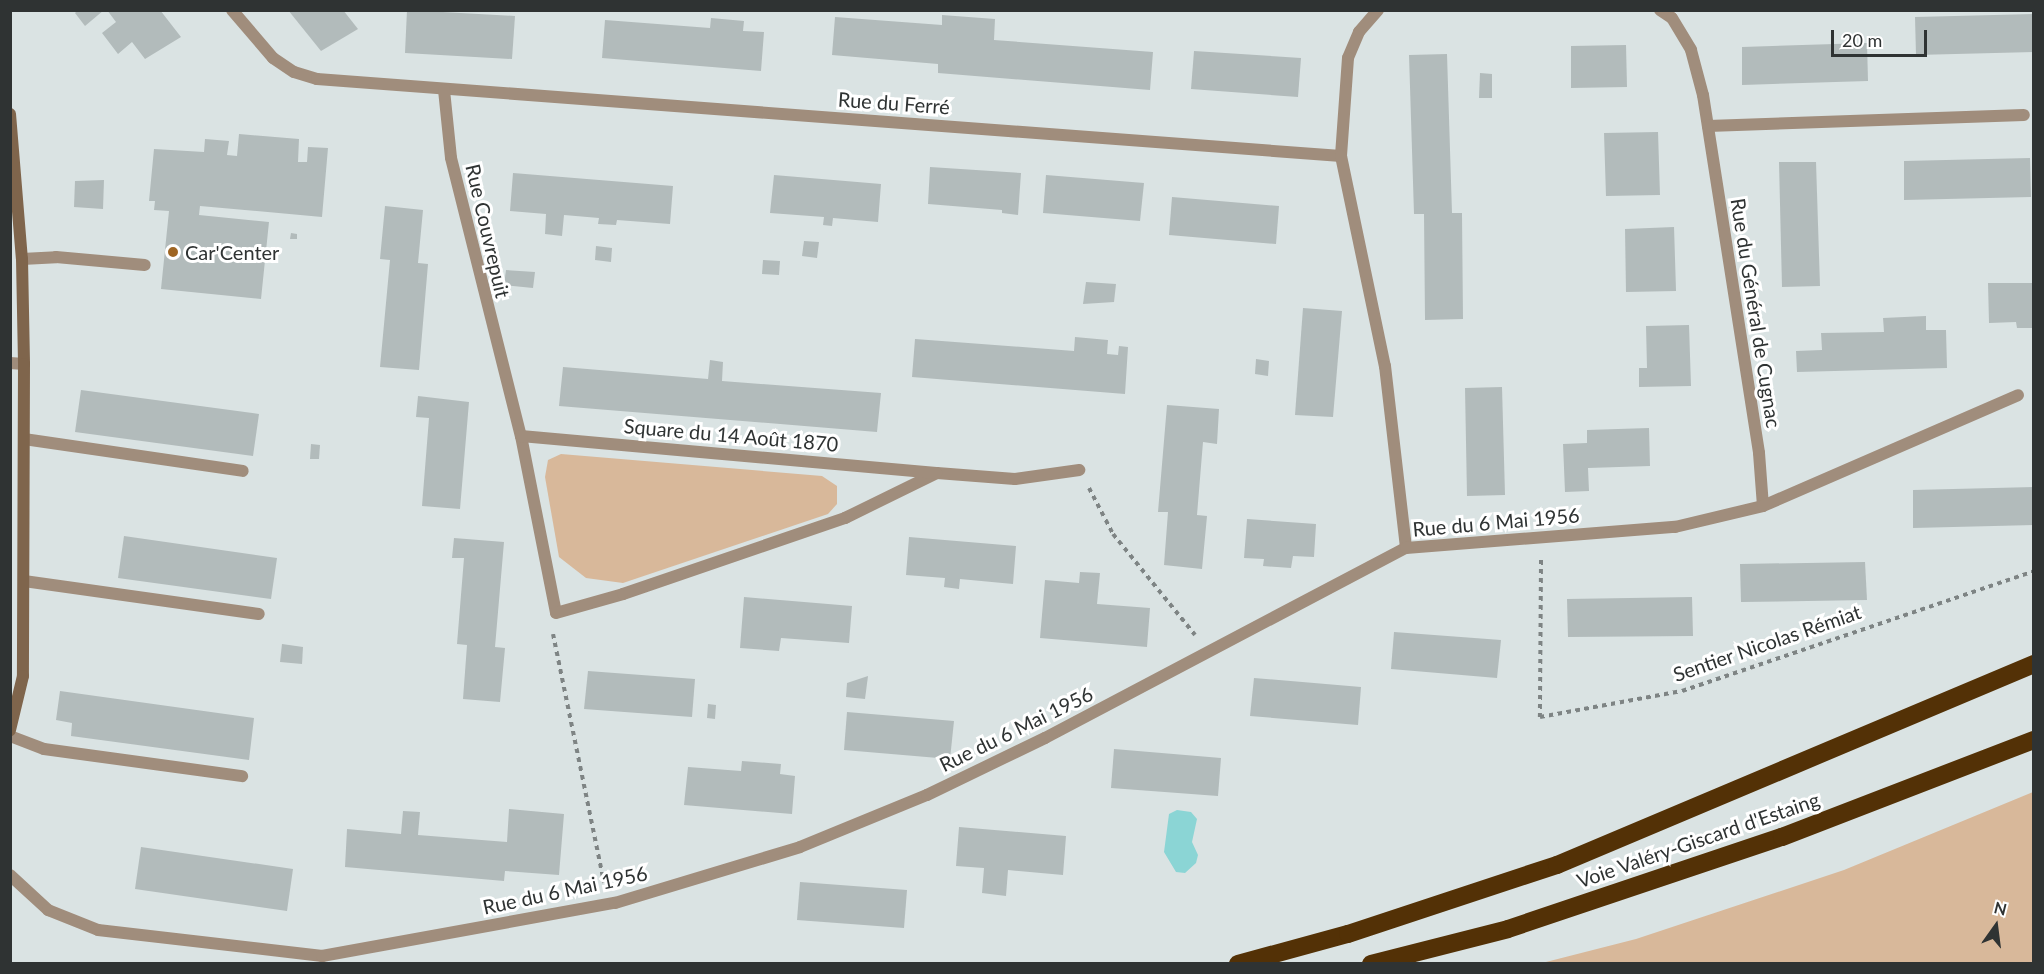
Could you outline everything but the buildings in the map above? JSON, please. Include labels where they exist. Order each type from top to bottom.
[{"type":"highway","points":[[1238,963],[1348,934],[1557,865],[2034,664]]},
{"type":"highway","name":"Voie Valéry-Giscard d'Estaing","points":[[1371,963],[1508,929],[1640,885],[1782,837],[2034,740]]},
{"type":"street","points":[[232,10],[273,58],[294,72],[317,79],[444,90]]},
{"type":"street","points":[[1378,10],[1359,32],[1348,58],[1341,156],[1385,366],[1406,548]]},
{"type":"street","name":"Rue du Général de Cugnac","points":[[1660,10],[1672,18],[1691,50],[1708,126],[1759,453],[1763,506]]},
{"type":"street","name":"Rue du Ferré","points":[[444,90],[1341,156]]},
{"type":"street","name":"Rue Couvrepuit","points":[[444,90],[451,158],[521,435],[556,613]]},
{"type":"street","points":[[10,114],[14,208],[22,259],[24,364],[23,676],[10,730]]},
{"type":"street","points":[[1708,126],[2024,115]]},
{"type":"street","points":[[22,259],[56,257],[145,265]]},
{"type":"street","points":[[10,363],[24,364]]},
{"type":"street","name":"Rue du 6 Mai 1956","points":[[10,875],[48,910],[98,930],[321,956],[608,905],[800,847],[927,795],[1206,654],[1406,548],[1675,527],[1763,506],[2018,395]]},
{"type":"street","name":"Square du 14 Août 1870","points":[[521,435],[937,474],[1015,479],[1079,470]]},
{"type":"street","points":[[24,439],[243,471]]},
{"type":"street","name":"Square du 14 Août 1870","points":[[556,613],[623,594],[845,518],[937,474]]},
{"type":"street","points":[[24,581],[258,614]]},
{"type":"street","points":[[10,736],[44,749],[242,776]]},
{"type":"path","points":[[1079,470],[1113,534],[1196,635],[1206,654]]},
{"type":"path","name":"Sentier Nicolas Rémiat","points":[[1543,538],[1540,717],[1682,691],[2034,571]]},
{"type":"path","points":[[556,613],[553,640],[608,905]]},
{"type":"shaded area","points":[[561,454],[822,476],[837,486],[837,504],[828,514],[623,583],[586,578],[559,557],[545,477],[548,460]]},
{"type":"shaded area","points":[[2033,792],[2033,963],[1542,963],[1636,939],[1844,870]]},
{"type":"water","points":[[1177,810],[1191,812],[1197,819],[1192,842],[1198,855],[1196,863],[1185,873],[1176,872],[1164,852],[1169,814]]},
{"type":"place","name":"Car'Center","points":[[173,252]]}]
